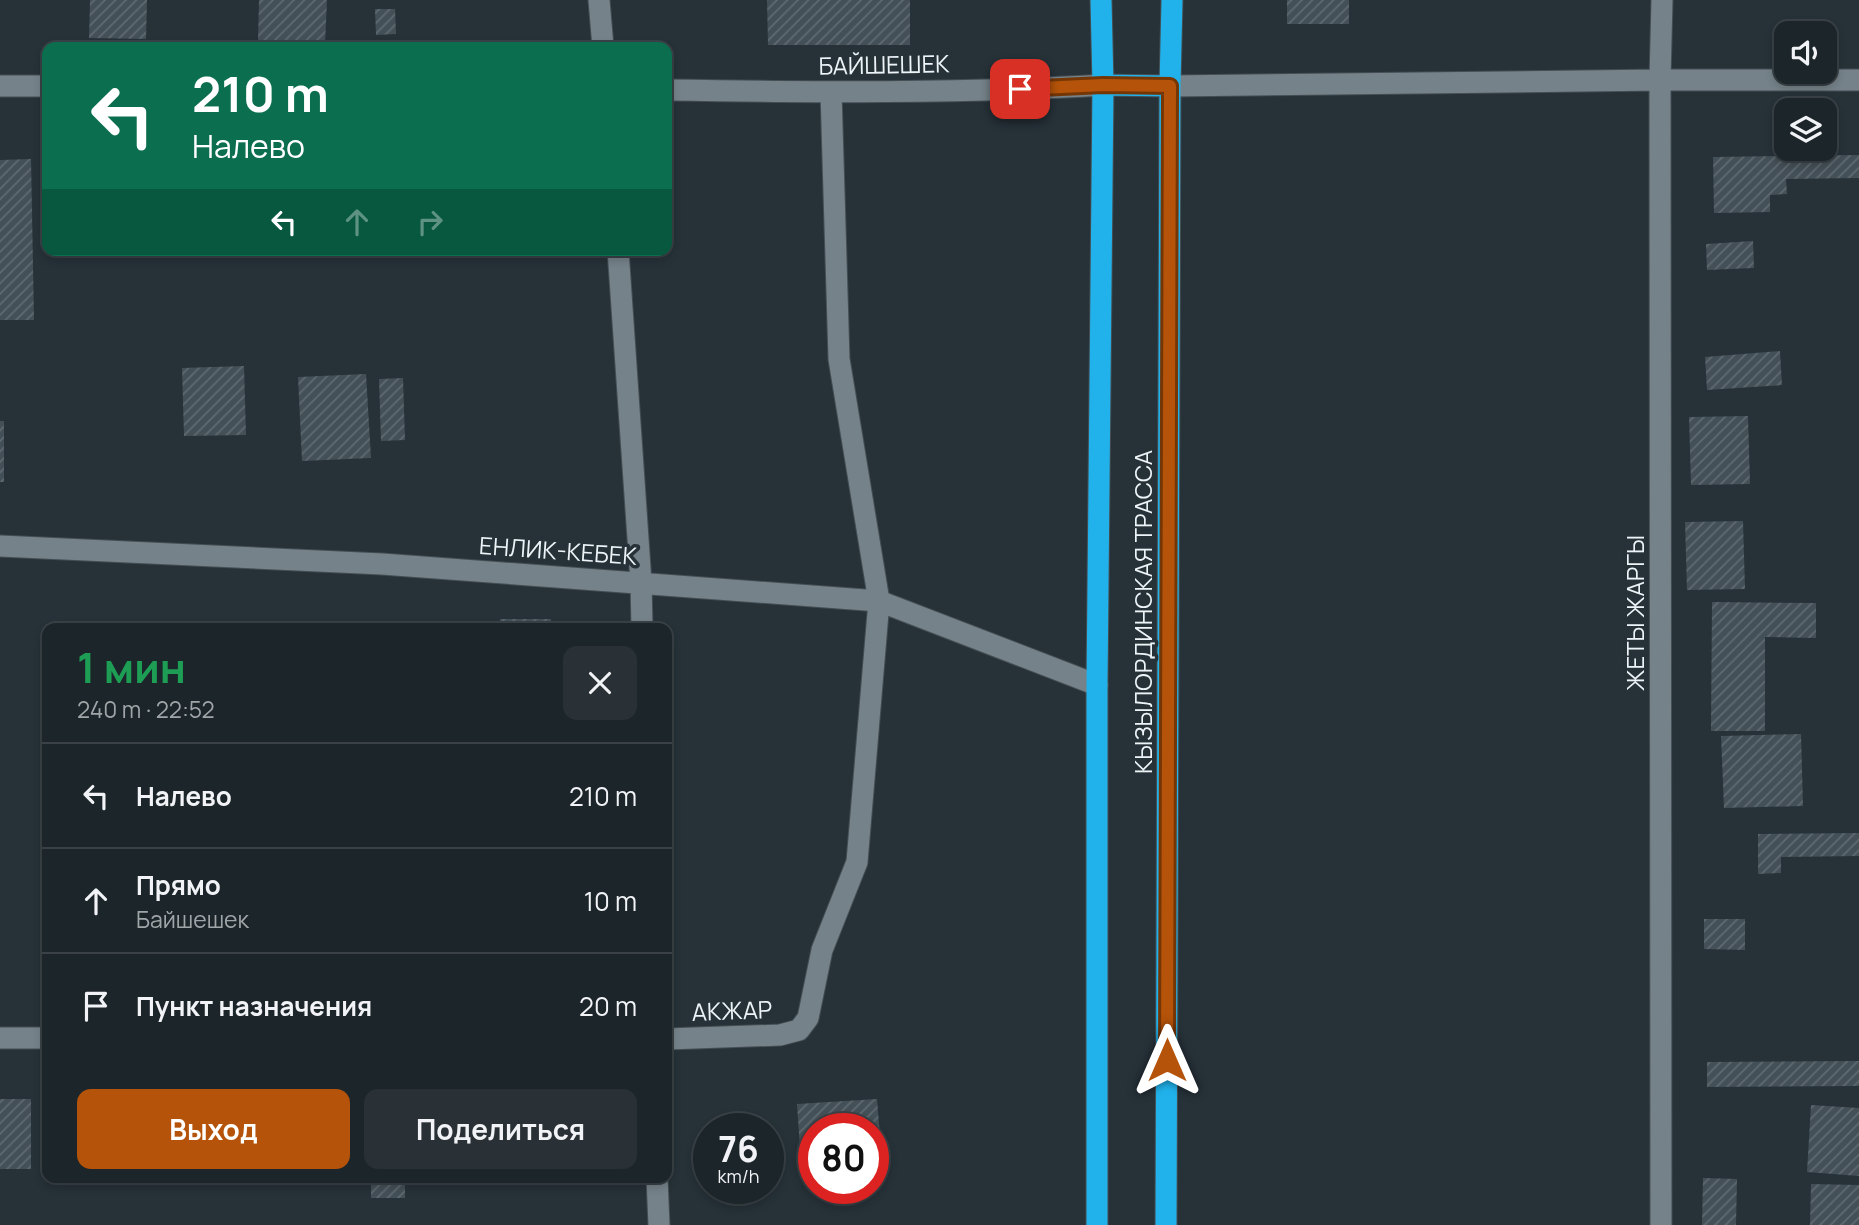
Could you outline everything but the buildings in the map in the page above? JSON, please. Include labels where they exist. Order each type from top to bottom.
[{"type":"highway","name":"КЫЗЫЛОРДИНСКАЯ ТРАССА","points":[[1097,1225],[1097,685],[1103,85],[1101,0]]},
{"type":"highway","name":"КЫЗЫЛОРДИНСКАЯ ТРАССА","points":[[1166,1225],[1172,0]]},
{"type":"highway","points":[[1103,85],[1170,86]]},
{"type":"street","points":[[599,0],[603,42]]},
{"type":"street","name":"ЖЕТЫ ЖАРГЫ","points":[[1661,1225],[1662,0]]},
{"type":"street","points":[[1170,86],[1859,80]]},
{"type":"street","name":"БАЙШЕШЕК","points":[[672,90],[831,92],[1103,85]]},
{"type":"street","points":[[0,86],[42,86]]},
{"type":"street","points":[[831,92],[839,359],[879,601]]},
{"type":"street","points":[[618,256],[642,623]]},
{"type":"street","name":"ЕНЛИК-КЕБЕК","points":[[0,546],[382,564],[879,601],[1097,685]]},
{"type":"street","name":"АКЖАР","points":[[672,1039],[780,1035],[799,1030],[808,1018],[822,950],[857,862],[879,601]]},
{"type":"street","points":[[0,1038],[42,1038]]},
{"type":"street","points":[[657,1183],[659,1225]]},
{"type":"route","points":[[1020,89],[1103,85],[1170,86],[1167,1060]]}]
